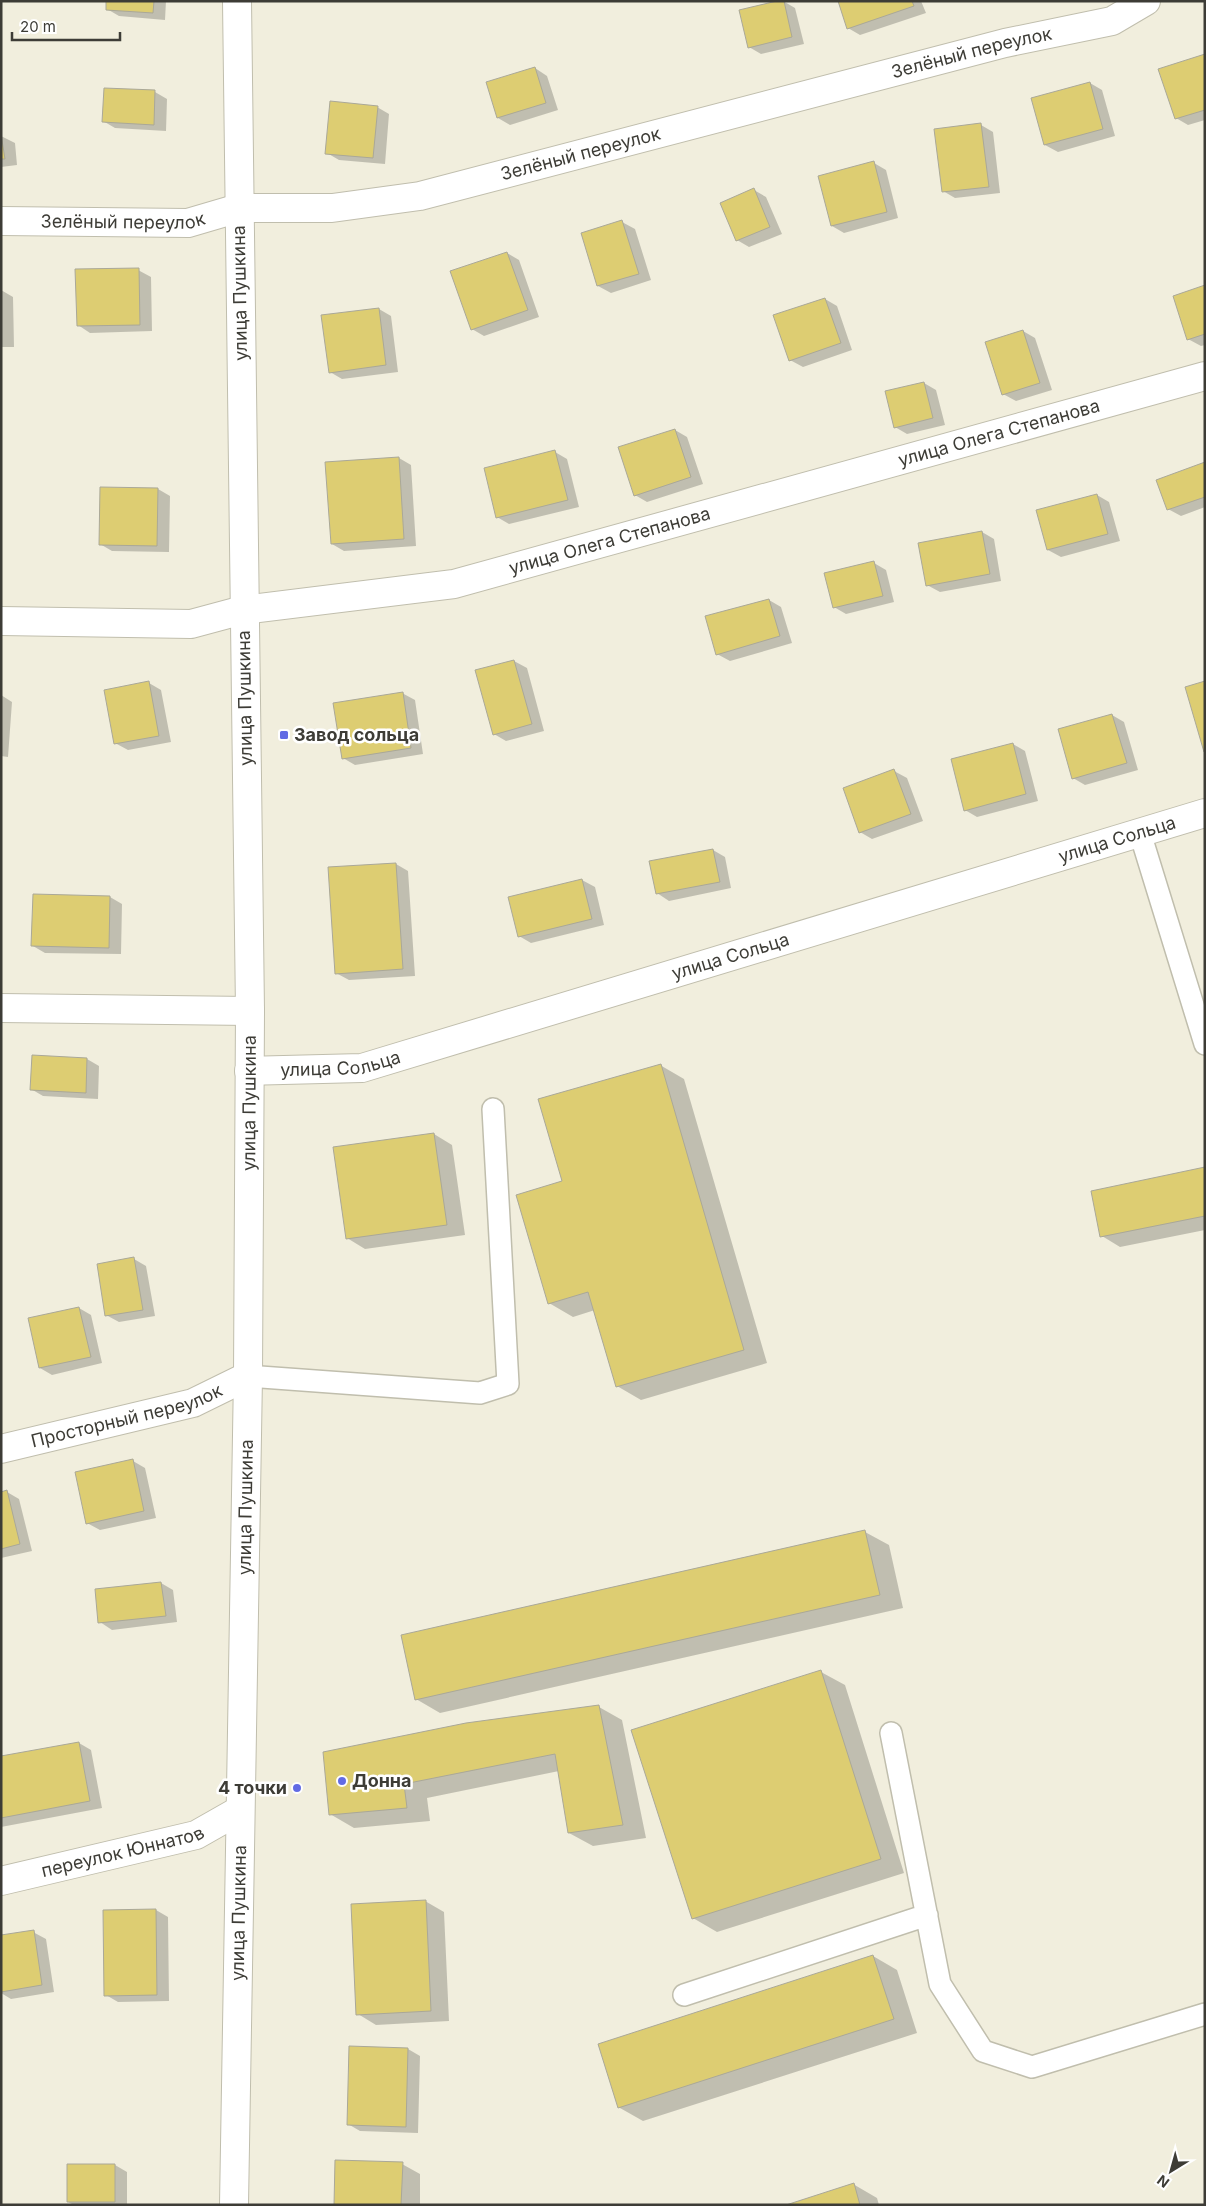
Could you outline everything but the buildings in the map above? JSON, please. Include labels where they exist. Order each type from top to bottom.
[{"type":"street","name":"улица Пушкина","points":[[234,2205],[248,1376],[250,1011],[243,610],[237,1]]},
{"type":"street","name":"Зелёный переулок","points":[[1,221],[188,223],[239,208],[332,208],[420,196],[1005,43],[1112,21],[1146,1]]},
{"type":"street","name":"улица Олега Степанова","points":[[1,620],[191,624],[243,610],[454,584],[1205,376]]},
{"type":"street","name":"улица Сольца","points":[[249,1071],[362,1068],[1205,813]]},
{"type":"street","points":[[1,1008],[250,1011]]},
{"type":"street","name":"Просторный переулок","points":[[1,1449],[193,1403],[248,1376]]},
{"type":"street","name":"переулок Юннатов","points":[[1,1881],[196,1835],[240,1810]]},
{"type":"lane","points":[[1140,833],[1205,1044]]},
{"type":"lane","points":[[248,1376],[480,1393],[508,1384],[493,1109]]},
{"type":"lane","points":[[891,1733],[940,1984],[983,2051],[1032,2067],[1205,2014]]},
{"type":"lane","points":[[684,1995],[927,1915]]},
{"type":"place","name":"Завод сольца","points":[[284,735]]},
{"type":"place","name":"Донна","points":[[342,1781]]},
{"type":"place","name":"4 точки","points":[[297,1788]]}]
